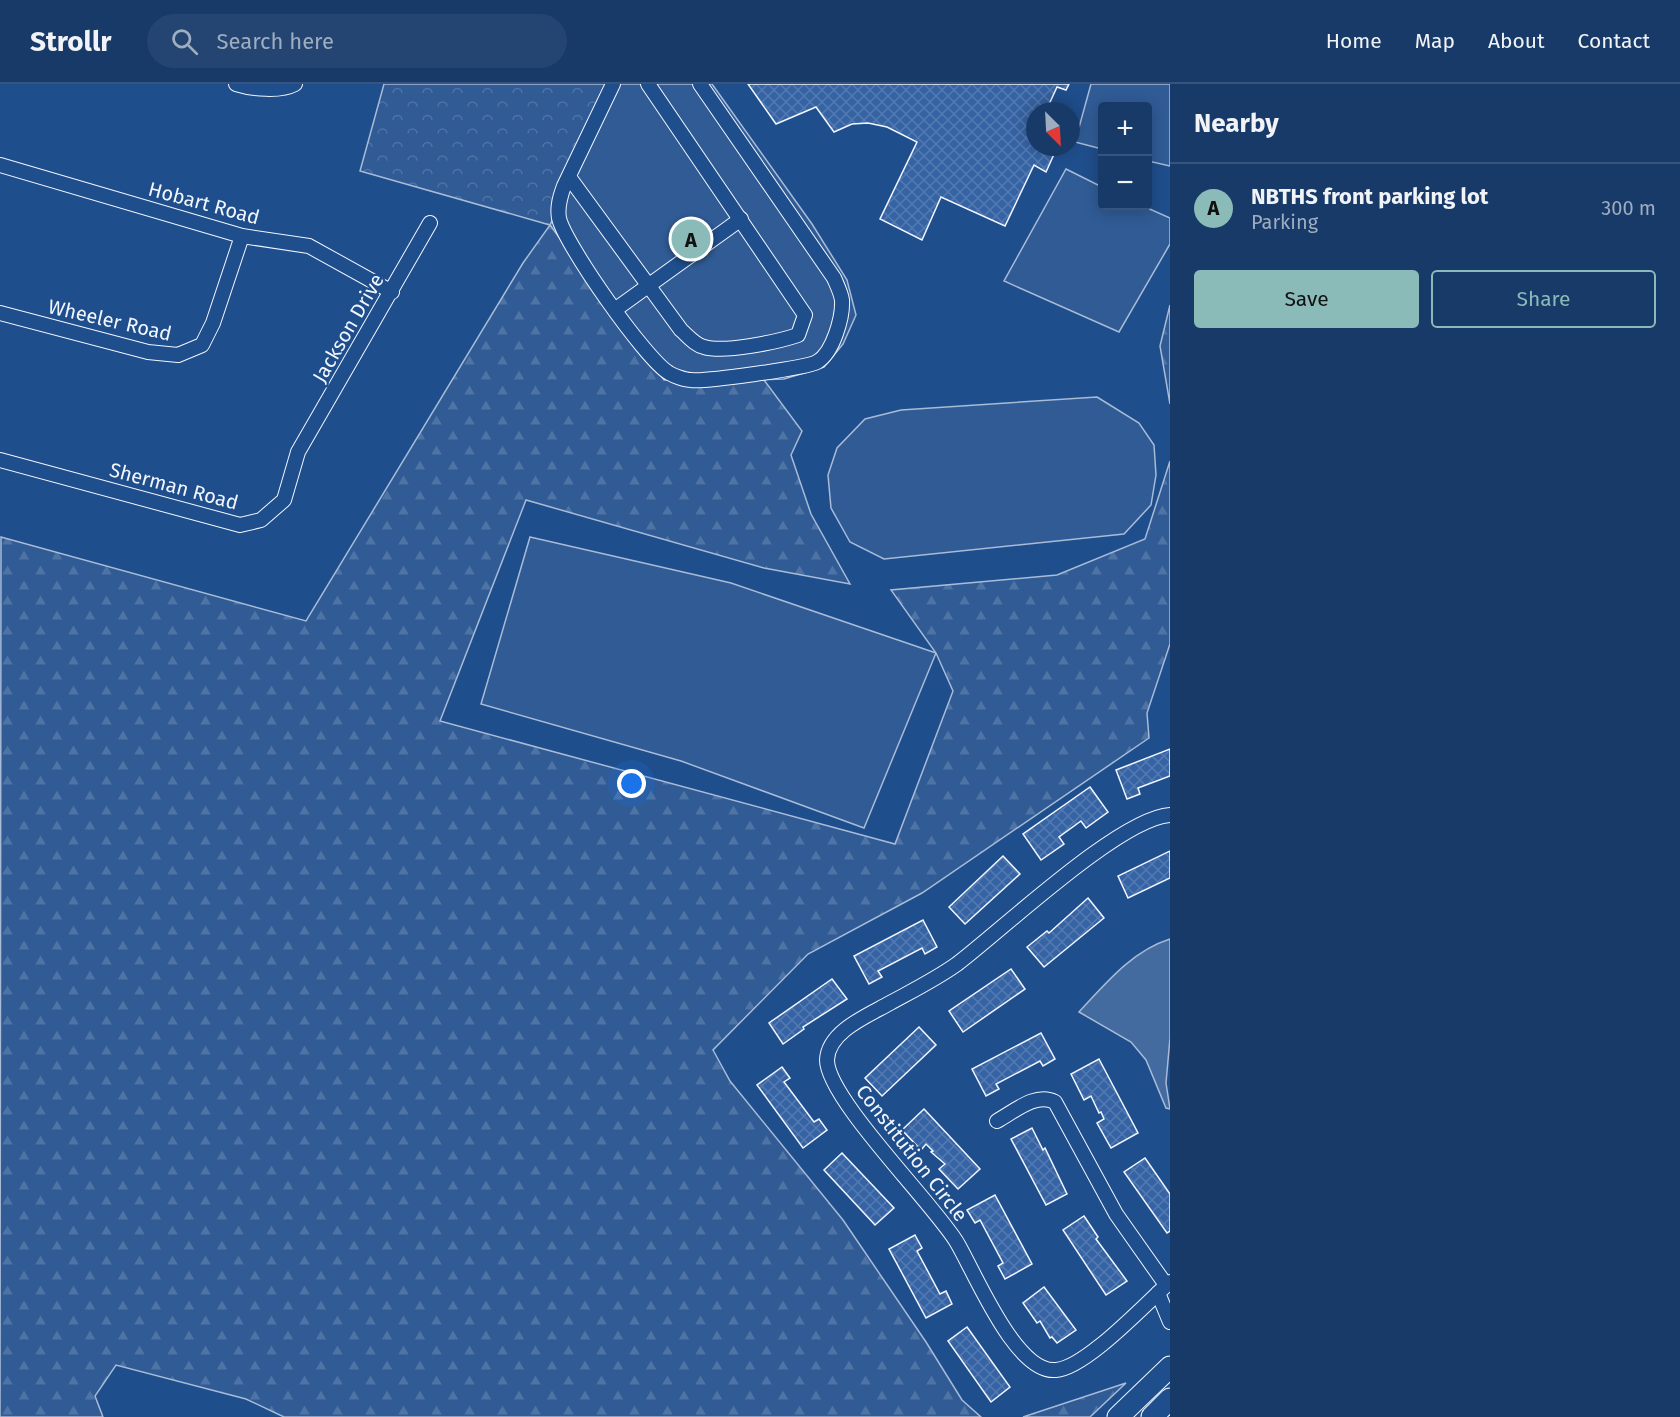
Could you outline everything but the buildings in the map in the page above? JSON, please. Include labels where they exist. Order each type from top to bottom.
[{"type":"highway","points":[[1118,1417],[1170,1367]]},
{"type":"highway","points":[[1152,1417],[1170,1399]]},
{"type":"street","points":[[236,84],[246,87],[288,87],[295,84]]},
{"type":"street","points":[[613,84],[566,182],[559,202],[559,219],[571,244],[645,351],[669,373],[691,380],[766,372],[818,362],[834,335],[842,299],[834,278],[700,84]]},
{"type":"street","points":[[566,182],[681,330],[704,347],[728,348],[798,335],[806,315],[648,84]]},
{"type":"street","name":"Hobart Road","points":[[0,165],[242,236],[309,246],[392,292]]},
{"type":"street","points":[[616,309],[741,219]]},
{"type":"street","name":"Jackson Drive","points":[[298,452],[430,223]]},
{"type":"street","name":"Wheeler Road","points":[[0,314],[148,352],[178,355],[202,345],[213,323],[242,236]]},
{"type":"street","name":"Sherman Road","points":[[0,460],[240,525],[261,520],[284,500],[298,452]]},
{"type":"street","name":"Constitution Circle","points":[[1165,1287],[1089,1355],[1056,1370],[1040,1368],[1022,1351],[981,1293],[956,1242],[931,1206],[840,1096],[827,1059],[832,1045],[846,1029],[954,966],[1113,840],[1161,816],[1170,815]]},
{"type":"street","points":[[998,1121],[1039,1098],[1048,1098],[1055,1102],[1116,1214],[1165,1287],[1170,1322]]},
{"type":"shaded area","points":[[613,84],[712,84],[812,224],[847,280],[856,315],[843,344],[824,367],[784,379],[706,382],[664,380],[647,372],[550,225],[555,204]]},
{"type":"shaded area","points":[[1091,84],[1170,84],[1170,166],[1152,162],[1152,102],[1098,102],[1098,148],[1080,143],[1080,124]]},
{"type":"shaded area","points":[[1066,169],[1098,185],[1098,210],[1152,210],[1170,218],[1170,244],[1119,332],[1004,281]]},
{"type":"shaded area","points":[[1097,397],[1139,423],[1154,445],[1156,475],[1151,505],[1124,534],[884,559],[850,542],[831,508],[828,475],[837,448],[865,419],[901,410]]},
{"type":"shaded area","points":[[530,537],[731,583],[936,653],[864,828],[681,761],[481,704]]},
{"type":"shaded area","points":[[1170,939],[1170,1038],[1166,1083],[1170,1109],[1166,1108],[1146,1060],[1131,1042],[1079,1012],[1120,969],[1144,951]]},
{"type":"green space","points":[[384,84],[617,84],[550,225],[360,171]]},
{"type":"green space","points":[[550,225],[664,380],[764,380],[802,431],[791,455],[811,514],[850,584],[764,568],[526,500],[440,721],[895,844],[953,691],[936,653],[891,590],[1057,575],[1145,539],[1170,461],[1170,644],[1147,713],[1149,738],[922,893],[808,954],[713,1050],[730,1081],[843,1220],[926,1342],[962,1400],[981,1417],[284,1417],[246,1399],[116,1365],[95,1396],[103,1417],[0,1417],[1,537],[306,621],[523,263]]},
{"type":"green space","points":[[1170,305],[1170,404],[1160,346]]},
{"type":"green space","points":[[1126,1383],[1090,1417],[1023,1417]]},
{"type":"place","name":"NBTHS front parking lot","points":[[691,239]]}]
